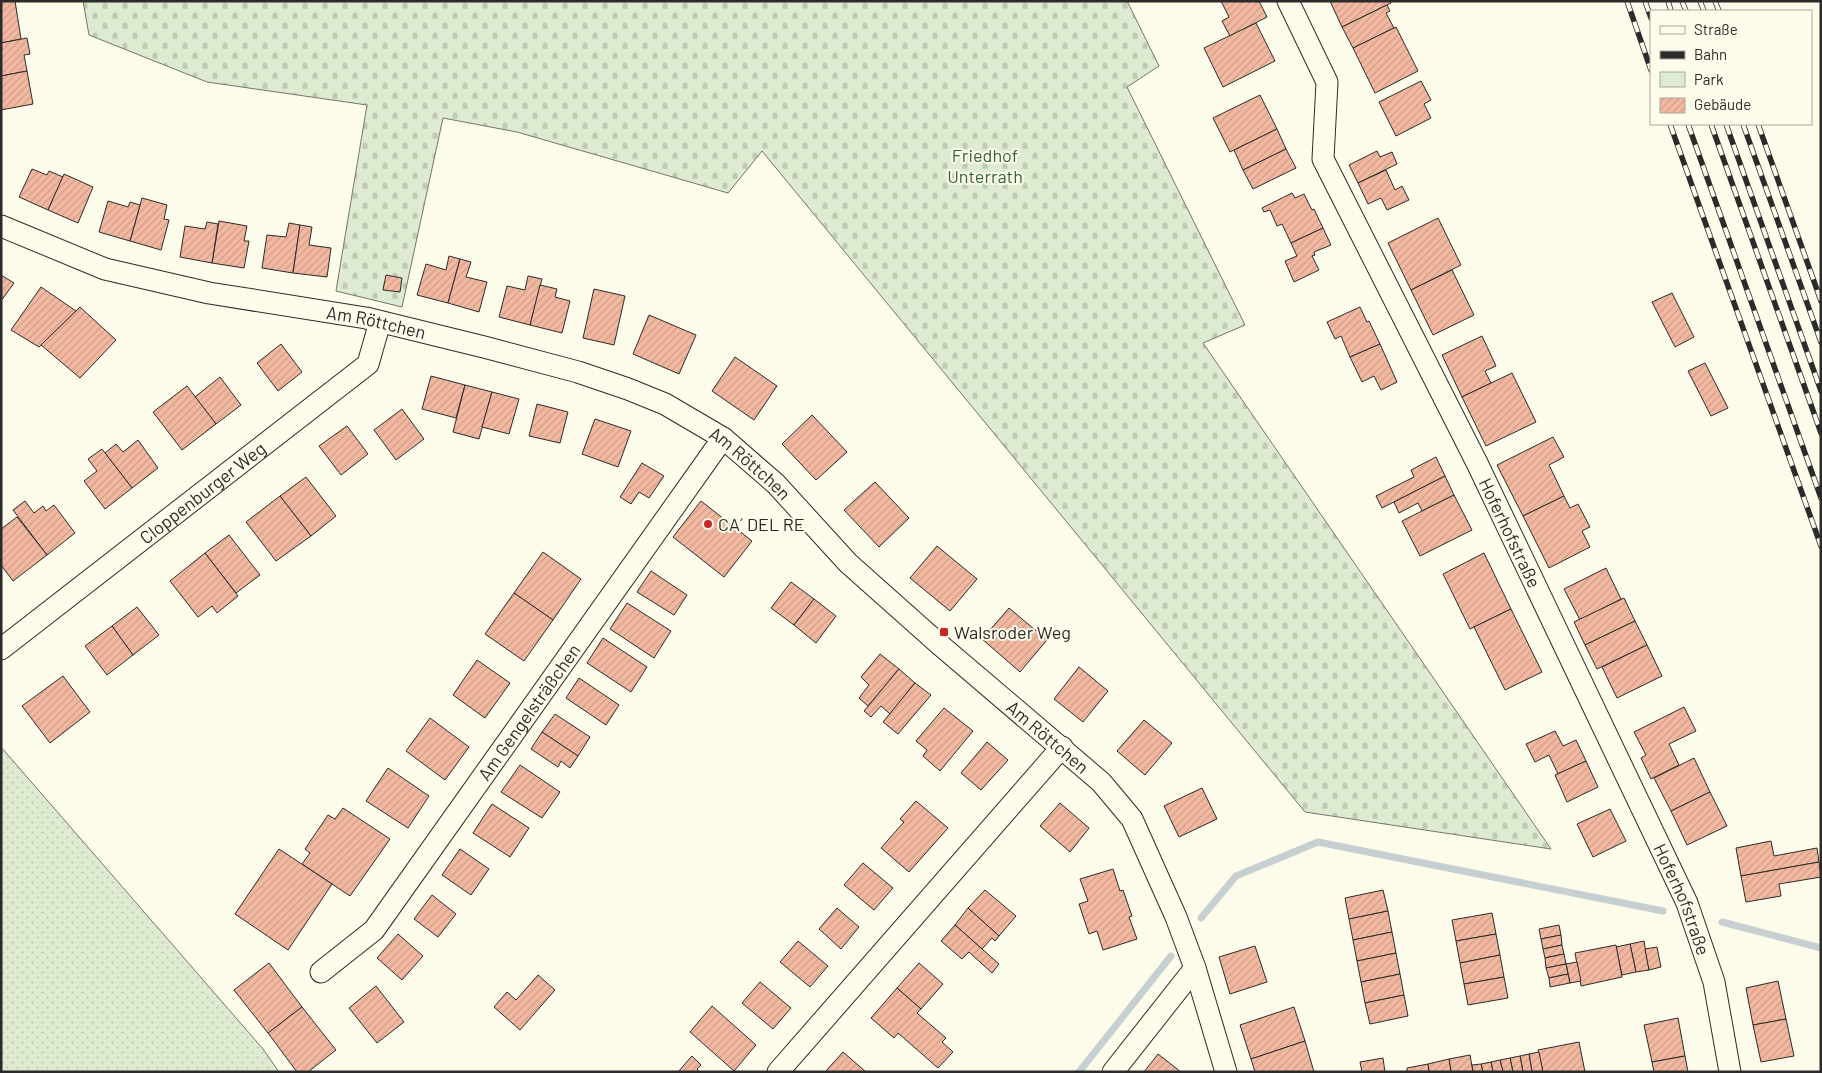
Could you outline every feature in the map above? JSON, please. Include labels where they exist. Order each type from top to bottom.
[{"type":"street","name":"Hoferhofstraße","points":[[1288,1],[1327,82],[1322,159],[1477,463],[1687,903],[1714,982],[1730,1072]]},
{"type":"street","name":"Am Röttchen","points":[[1,226],[105,268],[209,293],[366,318],[578,372],[665,404],[723,438],[770,479],[848,563],[939,644],[1102,782],[1132,819],[1176,917],[1226,1072]]},
{"type":"street","name":"Cloppenburger Weg","points":[[1,649],[368,364],[380,322]]},
{"type":"street","name":"Am Gengelsträßchen","points":[[322,972],[374,930],[723,438]]},
{"type":"street","points":[[778,1072],[1062,747]]},
{"type":"street","points":[[1113,1072],[1194,968]]},
{"type":"green space","name":"Friedhof Unterrath","points":[[83,1],[1127,1],[1159,66],[1127,87],[1245,325],[1203,343],[1551,849],[1305,812],[762,151],[728,193],[517,132],[443,118],[402,307],[336,291],[367,105],[207,82],[89,35]]},
{"type":"green space","points":[[1,747],[263,1049],[279,1072],[1,1072]]},
{"type":"building","points":[[1,1],[15,1],[21,39],[1,43]]},
{"type":"building","points":[[1221,1],[1259,1],[1267,17],[1230,36],[1222,21],[1229,17]]},
{"type":"building","points":[[1330,1],[1391,1],[1391,3],[1342,27]]},
{"type":"building","points":[[1387,5],[1390,11],[1386,13],[1394,28],[1353,48],[1342,27]]},
{"type":"building","points":[[1256,23],[1275,61],[1223,87],[1204,48]]},
{"type":"building","points":[[1396,27],[1418,71],[1375,93],[1353,48]]},
{"type":"building","points":[[27,38],[30,54],[24,55],[27,71],[1,76],[1,43]]},
{"type":"building","points":[[27,71],[33,104],[1,110],[1,76]]},
{"type":"building","points":[[1421,81],[1431,100],[1424,104],[1431,118],[1396,136],[1379,102]]},
{"type":"building","points":[[1260,95],[1277,129],[1230,152],[1213,118]]},
{"type":"building","points":[[1277,129],[1286,149],[1243,170],[1234,150]]},
{"type":"building","points":[[1286,149],[1296,168],[1253,189],[1243,170]]},
{"type":"building","points":[[1377,151],[1380,157],[1392,152],[1397,164],[1358,183],[1349,165]]},
{"type":"building","points":[[32,169],[47,175],[49,171],[63,177],[48,210],[19,197]]},
{"type":"building","points":[[1386,170],[1395,190],[1402,186],[1409,200],[1387,210],[1381,198],[1368,204],[1358,183]]},
{"type":"building","points":[[64,174],[93,187],[78,223],[48,210]]},
{"type":"building","points":[[1292,193],[1295,198],[1304,194],[1323,228],[1291,243],[1282,224],[1277,226],[1270,210],[1264,212],[1262,208]]},
{"type":"building","points":[[142,198],[167,205],[164,219],[169,220],[161,250],[130,241]]},
{"type":"building","points":[[108,201],[128,207],[130,202],[140,205],[130,241],[99,232]]},
{"type":"building","points":[[1438,218],[1461,265],[1411,290],[1388,243]]},
{"type":"building","points":[[219,221],[247,226],[244,241],[249,241],[244,268],[212,263]]},
{"type":"building","points":[[207,222],[218,224],[212,263],[180,257],[185,226],[205,229]]},
{"type":"building","points":[[289,223],[300,225],[293,273],[262,268],[267,235],[286,237]]},
{"type":"building","points":[[300,225],[312,227],[309,245],[331,248],[327,277],[293,273]]},
{"type":"building","points":[[1323,228],[1331,245],[1314,252],[1315,255],[1312,256],[1319,270],[1294,282],[1285,261],[1297,256],[1291,243]]},
{"type":"building","points":[[449,256],[460,259],[448,303],[417,295],[426,264],[446,270]]},
{"type":"building","points":[[460,259],[471,262],[466,277],[487,282],[479,312],[448,303]]},
{"type":"building","points":[[1452,270],[1474,315],[1433,335],[1411,290]]},
{"type":"building","points":[[1,275],[14,283],[1,301]]},
{"type":"building","points":[[386,275],[402,278],[400,292],[383,290]]},
{"type":"building","points":[[528,276],[542,279],[530,325],[499,317],[507,286],[525,290]]},
{"type":"building","points":[[540,285],[557,289],[555,297],[570,301],[562,333],[530,325]]},
{"type":"building","points":[[41,287],[76,311],[39,347],[11,330]]},
{"type":"building","points":[[594,289],[625,296],[614,345],[583,338]]},
{"type":"building","points":[[1672,293],[1694,337],[1675,347],[1652,302]]},
{"type":"building","points":[[80,307],[116,340],[80,378],[41,345]]},
{"type":"building","points":[[1360,307],[1380,344],[1350,357],[1341,336],[1335,339],[1327,322]]},
{"type":"building","points":[[649,315],[696,335],[679,374],[633,354]]},
{"type":"building","points":[[1482,336],[1496,366],[1485,371],[1491,383],[1462,397],[1442,355]]},
{"type":"building","points":[[281,344],[302,372],[278,391],[257,363]]},
{"type":"building","points":[[1380,344],[1397,382],[1381,390],[1374,376],[1362,382],[1350,357]]},
{"type":"building","points":[[735,357],[777,386],[754,420],[712,391]]},
{"type":"building","points":[[1705,363],[1728,408],[1711,416],[1688,371]]},
{"type":"building","points":[[1512,373],[1536,422],[1486,446],[1462,397]]},
{"type":"building","points":[[431,376],[465,385],[456,418],[422,409]]},
{"type":"building","points":[[220,377],[241,405],[216,424],[195,397]]},
{"type":"building","points":[[465,385],[492,392],[479,439],[453,432]]},
{"type":"building","points":[[187,386],[216,424],[182,450],[153,412]]},
{"type":"building","points":[[492,392],[519,399],[509,434],[482,427]]},
{"type":"building","points":[[537,404],[568,412],[560,443],[529,436]]},
{"type":"building","points":[[402,409],[424,439],[396,460],[374,430]]},
{"type":"building","points":[[812,415],[847,452],[816,480],[782,444]]},
{"type":"building","points":[[595,419],[631,431],[618,467],[582,454]]},
{"type":"building","points":[[347,426],[368,454],[341,475],[319,446]]},
{"type":"building","points":[[1553,437],[1564,457],[1549,465],[1564,496],[1523,516],[1497,465]]},
{"type":"building","points":[[138,440],[158,468],[132,488],[105,453],[116,444],[123,452]]},
{"type":"building","points":[[102,449],[132,488],[105,509],[84,481],[97,471],[88,459]]},
{"type":"building","points":[[1436,457],[1445,476],[1382,508],[1376,496],[1414,477],[1411,470]]},
{"type":"building","points":[[642,463],[664,476],[649,498],[639,492],[631,504],[620,497]]},
{"type":"building","points":[[1445,476],[1454,495],[1422,511],[1418,503],[1399,513],[1394,502]]},
{"type":"building","points":[[306,477],[336,516],[311,536],[280,496]]},
{"type":"building","points":[[875,482],[909,518],[879,547],[844,510]]},
{"type":"building","points":[[1454,495],[1472,530],[1420,556],[1402,521]]},
{"type":"building","points":[[280,496],[311,536],[276,561],[246,522]]},
{"type":"building","points":[[1564,496],[1570,508],[1578,504],[1590,527],[1582,531],[1590,547],[1549,568],[1523,516]]},
{"type":"building","points":[[25,501],[34,513],[43,506],[46,511],[54,505],[75,533],[47,555],[13,510]]},
{"type":"building","points":[[701,501],[752,541],[724,577],[673,537]]},
{"type":"building","points":[[17,517],[47,555],[13,581],[1,565],[1,529]]},
{"type":"building","points":[[229,535],[260,575],[236,593],[205,553]]},
{"type":"building","points":[[937,546],[977,579],[950,611],[910,578]]},
{"type":"building","points":[[543,552],[581,579],[553,620],[514,593]]},
{"type":"building","points":[[205,553],[238,596],[217,613],[212,606],[198,617],[170,581]]},
{"type":"building","points":[[1484,553],[1511,609],[1470,629],[1443,574]]},
{"type":"building","points":[[1606,568],[1621,599],[1580,620],[1564,589]]},
{"type":"building","points":[[651,571],[687,595],[674,615],[637,592]]},
{"type":"building","points":[[791,582],[814,599],[794,625],[771,608]]},
{"type":"building","points":[[514,593],[553,620],[524,661],[485,634]]},
{"type":"building","points":[[1624,598],[1635,621],[1585,645],[1574,622]]},
{"type":"building","points":[[814,599],[836,616],[816,643],[794,625]]},
{"type":"building","points":[[627,603],[671,631],[654,658],[610,629]]},
{"type":"building","points":[[137,607],[159,635],[133,655],[112,626]]},
{"type":"building","points":[[1009,608],[1047,640],[1020,672],[982,639]]},
{"type":"building","points":[[1511,609],[1542,672],[1505,690],[1474,627]]},
{"type":"building","points":[[1635,621],[1647,645],[1597,669],[1585,645]]},
{"type":"building","points":[[112,626],[133,655],[107,675],[85,646]]},
{"type":"building","points":[[603,638],[647,667],[631,692],[587,663]]},
{"type":"building","points":[[1647,645],[1662,676],[1617,698],[1602,667]]},
{"type":"building","points":[[880,654],[899,669],[868,706],[859,698],[869,685],[861,677]]},
{"type":"building","points":[[477,660],[510,683],[485,718],[453,695]]},
{"type":"building","points":[[1079,667],[1108,691],[1083,722],[1054,699]]},
{"type":"building","points":[[899,669],[915,683],[890,714],[881,706],[871,717],[864,711]]},
{"type":"building","points":[[63,676],[90,712],[50,743],[22,706]]},
{"type":"building","points":[[579,678],[619,705],[606,725],[566,698]]},
{"type":"building","points":[[915,683],[931,695],[898,734],[883,722]]},
{"type":"building","points":[[1684,707],[1696,731],[1669,744],[1679,765],[1651,779],[1641,758],[1646,755],[1634,732]]},
{"type":"building","points":[[944,708],[973,731],[940,771],[923,756],[927,750],[916,741]]},
{"type":"building","points":[[555,714],[590,737],[578,756],[542,732]]},
{"type":"building","points":[[430,718],[469,747],[445,780],[406,751]]},
{"type":"building","points":[[1144,720],[1172,743],[1145,775],[1117,751]]},
{"type":"building","points":[[1555,731],[1563,746],[1576,740],[1586,761],[1558,774],[1549,755],[1535,762],[1526,744]]},
{"type":"building","points":[[542,732],[578,756],[570,768],[561,761],[558,767],[531,749]]},
{"type":"building","points":[[987,742],[1008,760],[981,790],[961,773]]},
{"type":"building","points":[[1694,758],[1710,792],[1671,811],[1654,778]]},
{"type":"building","points":[[1586,761],[1598,787],[1567,802],[1555,775]]},
{"type":"building","points":[[520,765],[560,792],[542,818],[501,792]]},
{"type":"building","points":[[388,768],[429,796],[408,828],[366,801]]},
{"type":"building","points":[[1202,788],[1217,819],[1179,837],[1164,806]]},
{"type":"building","points":[[1710,792],[1727,826],[1687,845],[1671,811]]},
{"type":"building","points":[[916,801],[948,828],[909,872],[881,848],[904,822],[900,819]]},
{"type":"building","points":[[1060,803],[1089,828],[1070,852],[1040,826]]},
{"type":"building","points":[[492,804],[529,828],[510,857],[473,833]]},
{"type":"building","points":[[343,808],[390,839],[350,896],[302,864],[310,853],[305,849],[328,815],[335,819]]},
{"type":"building","points":[[1610,809],[1626,841],[1593,857],[1577,824]]},
{"type":"building","points":[[1771,841],[1774,856],[1817,848],[1819,862],[1741,876],[1736,848]]},
{"type":"building","points":[[279,849],[332,884],[288,950],[235,914]]},
{"type":"building","points":[[460,849],[489,869],[471,895],[442,875]]},
{"type":"building","points":[[1819,862],[1821,877],[1779,884],[1781,896],[1746,902],[1741,876]]},
{"type":"building","points":[[863,863],[893,888],[874,910],[844,885]]},
{"type":"building","points":[[1113,869],[1120,891],[1123,890],[1132,916],[1129,917],[1137,939],[1103,950],[1097,931],[1089,934],[1079,904],[1088,901],[1080,879]]},
{"type":"building","points":[[985,890],[1016,916],[999,936],[968,908]]},
{"type":"building","points":[[1383,890],[1388,911],[1349,919],[1345,898]]},
{"type":"building","points":[[432,895],[456,914],[438,937],[414,919]]},
{"type":"building","points":[[837,908],[859,927],[841,949],[819,929]]},
{"type":"building","points":[[968,908],[999,936],[995,941],[992,938],[982,949],[955,925]]},
{"type":"building","points":[[1388,911],[1392,932],[1353,940],[1349,919]]},
{"type":"building","points":[[1492,913],[1496,934],[1456,941],[1452,920]]},
{"type":"building","points":[[955,925],[999,964],[992,973],[969,952],[962,959],[941,941]]},
{"type":"building","points":[[1559,925],[1561,935],[1541,939],[1539,929]]},
{"type":"building","points":[[1392,932],[1396,953],[1357,961],[1353,940]]},
{"type":"building","points":[[398,934],[423,956],[402,980],[377,958]]},
{"type":"building","points":[[1496,934],[1500,955],[1460,963],[1456,941]]},
{"type":"building","points":[[1561,935],[1562,945],[1543,949],[1541,939]]},
{"type":"building","points":[[798,941],[828,966],[810,987],[780,962]]},
{"type":"building","points":[[1644,941],[1649,970],[1636,972],[1630,944]]},
{"type":"building","points":[[1630,944],[1636,972],[1622,975],[1616,947]]},
{"type":"building","points":[[1562,945],[1564,954],[1545,958],[1543,949]]},
{"type":"building","points":[[1616,945],[1622,977],[1581,986],[1575,953]]},
{"type":"building","points":[[1255,946],[1267,982],[1230,994],[1219,957]]},
{"type":"building","points":[[1657,947],[1661,967],[1649,970],[1645,949]]},
{"type":"building","points":[[1396,953],[1400,974],[1361,982],[1357,961]]},
{"type":"building","points":[[1564,954],[1566,964],[1546,968],[1545,958]]},
{"type":"building","points":[[1500,955],[1504,977],[1464,984],[1460,963]]},
{"type":"building","points":[[1577,962],[1581,981],[1570,983],[1566,964]]},
{"type":"building","points":[[269,963],[302,1007],[268,1033],[234,990]]},
{"type":"building","points":[[919,963],[943,984],[921,1009],[897,988]]},
{"type":"building","points":[[1566,964],[1568,974],[1549,978],[1546,968]]},
{"type":"building","points":[[1400,974],[1404,995],[1365,1003],[1361,982]]},
{"type":"building","points":[[1568,974],[1570,983],[1550,987],[1549,978]]},
{"type":"building","points":[[538,975],[555,990],[520,1030],[494,1007],[507,992],[516,1000]]},
{"type":"building","points":[[1504,977],[1508,998],[1468,1005],[1464,984]]},
{"type":"building","points":[[1778,981],[1786,1019],[1753,1025],[1746,988]]},
{"type":"building","points":[[760,982],[791,1008],[773,1029],[742,1003]]},
{"type":"building","points":[[376,986],[404,1022],[377,1043],[349,1008]]},
{"type":"building","points":[[897,988],[921,1009],[917,1013],[946,1038],[942,1042],[953,1052],[938,1068],[898,1033],[894,1038],[871,1018]]},
{"type":"building","points":[[1404,995],[1408,1016],[1370,1024],[1365,1003]]},
{"type":"building","points":[[712,1006],[756,1045],[734,1071],[690,1032]]},
{"type":"building","points":[[302,1007],[336,1050],[308,1072],[297,1072],[268,1033]]},
{"type":"building","points":[[1294,1007],[1305,1041],[1251,1059],[1240,1025]]},
{"type":"building","points":[[1678,1018],[1685,1056],[1652,1062],[1644,1025]]},
{"type":"building","points":[[1786,1019],[1794,1056],[1761,1062],[1753,1025]]},
{"type":"building","points":[[1305,1041],[1314,1072],[1255,1072],[1251,1059]]},
{"type":"building","points":[[1579,1042],[1585,1072],[1543,1072],[1538,1050]]},
{"type":"building","points":[[843,1052],[866,1072],[825,1072]]},
{"type":"building","points":[[1539,1052],[1543,1072],[1532,1072],[1529,1054]]},
{"type":"building","points":[[1158,1054],[1181,1072],[1144,1072]]},
{"type":"building","points":[[1529,1054],[1532,1072],[1523,1072],[1520,1056]]},
{"type":"building","points":[[1470,1055],[1473,1072],[1451,1072],[1449,1059]]},
{"type":"building","points":[[692,1056],[701,1065],[697,1069],[700,1072],[678,1072]]},
{"type":"building","points":[[1520,1056],[1523,1072],[1513,1072],[1510,1058]]},
{"type":"building","points":[[1685,1056],[1688,1072],[1654,1072],[1652,1062]]},
{"type":"building","points":[[1383,1058],[1385,1072],[1362,1072],[1360,1062]]},
{"type":"building","points":[[1510,1058],[1513,1072],[1503,1072],[1500,1060]]},
{"type":"building","points":[[1449,1059],[1451,1072],[1429,1072],[1428,1064]]},
{"type":"building","points":[[1500,1060],[1503,1072],[1493,1072],[1491,1062]]},
{"type":"building","points":[[1491,1062],[1493,1072],[1483,1072],[1481,1064]]},
{"type":"building","points":[[1428,1064],[1429,1072],[1407,1072],[1407,1068]]},
{"type":"building","points":[[1481,1064],[1483,1072],[1473,1072],[1472,1065]]},
{"type":"waterway","points":[[1201,918],[1236,876],[1318,842],[1663,911]]},
{"type":"waterway","points":[[1722,922],[1821,948]]},
{"type":"waterway","points":[[1079,1072],[1171,956]]},
{"type":"railway","points":[[1627,1],[1650,67]]},
{"type":"railway","points":[[1645,1],[1650,15]]},
{"type":"railway","points":[[1668,1],[1671,10]]},
{"type":"railway","points":[[1682,1],[1686,10]]},
{"type":"railway","points":[[1700,1],[1704,10]]},
{"type":"railway","points":[[1715,1],[1719,10]]},
{"type":"railway","points":[[1670,125],[1821,546]]},
{"type":"railway","points":[[1688,125],[1821,498]]},
{"type":"railway","points":[[1711,125],[1821,433]]},
{"type":"railway","points":[[1726,125],[1821,391]]},
{"type":"railway","points":[[1743,125],[1821,342]]},
{"type":"railway","points":[[1758,125],[1821,301]]},
{"type":"place","name":"CA´ DEL RE","points":[[708,524]]},
{"type":"place","name":"Walsroder Weg","points":[[944,632]]}]
